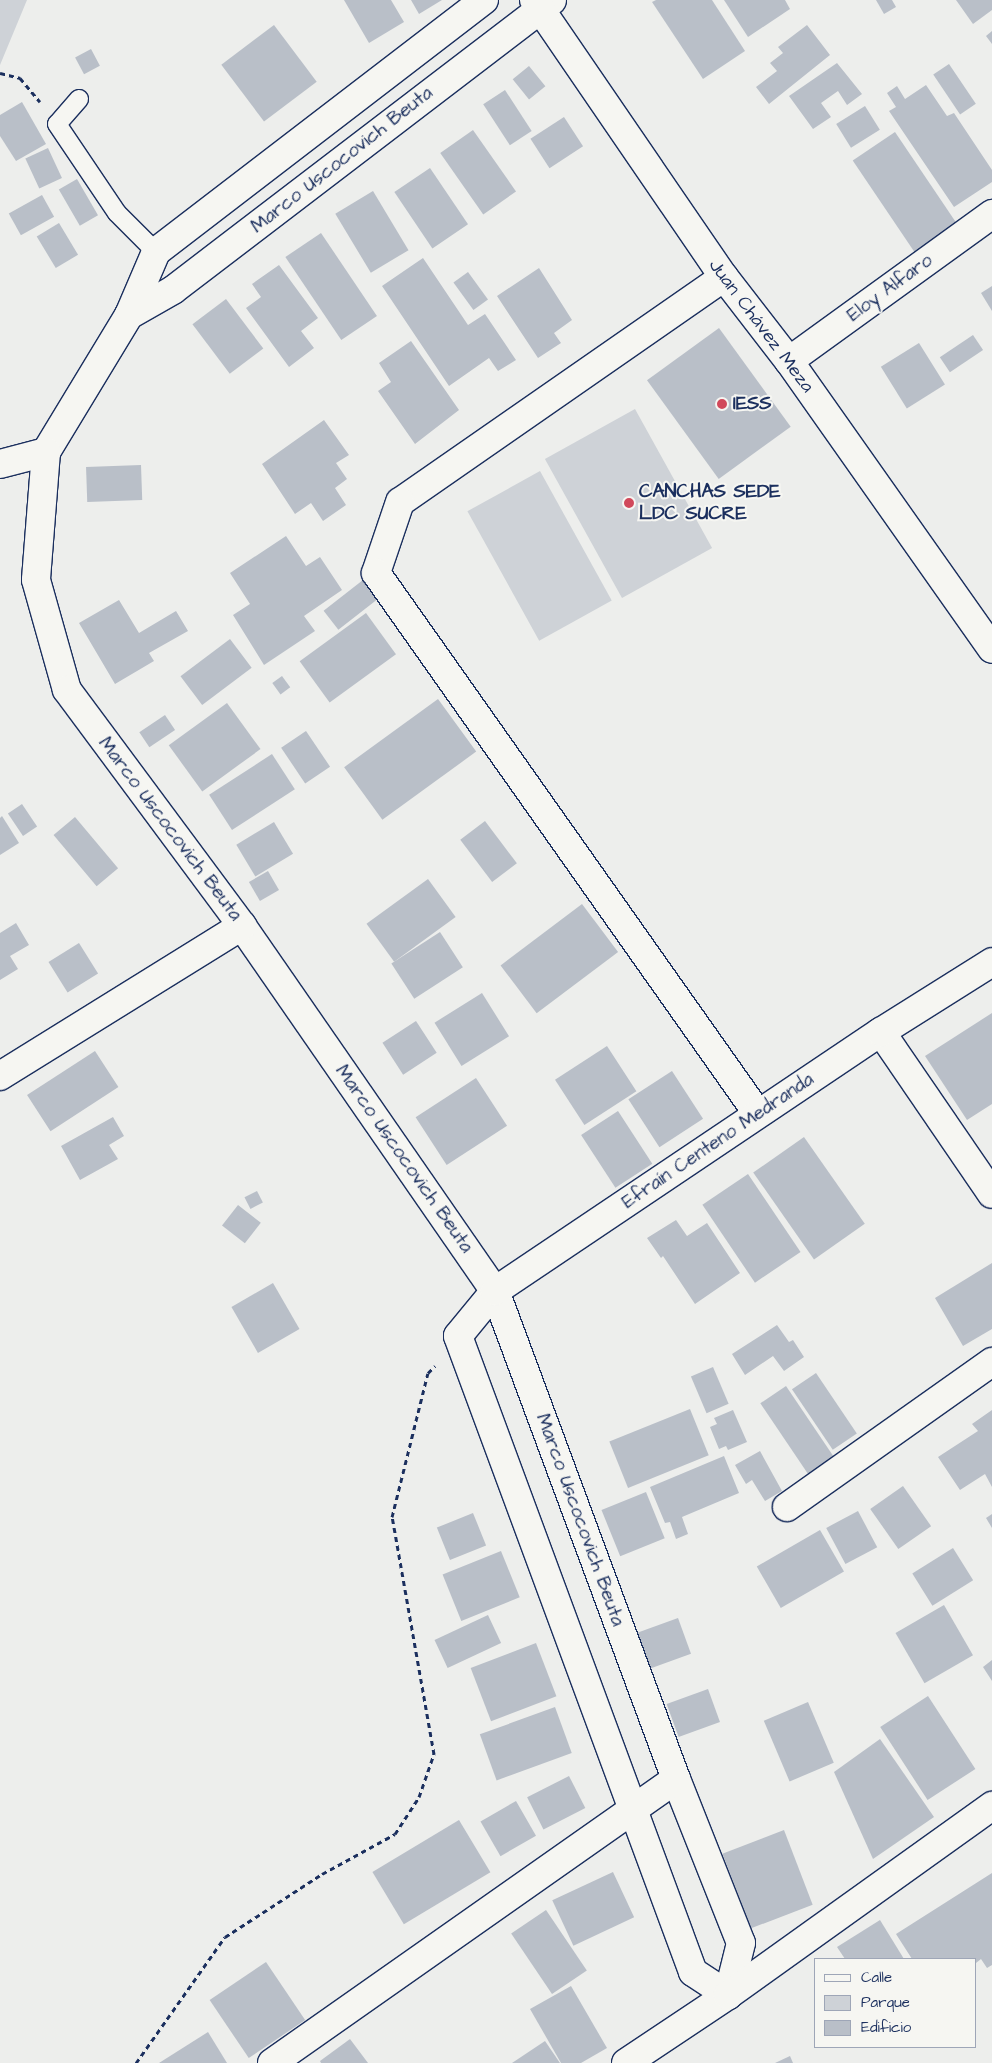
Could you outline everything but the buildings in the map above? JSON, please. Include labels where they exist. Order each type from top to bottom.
[{"type":"street","name":"Marco Uscocovich Beuta","points":[[484,0],[156,252],[129,315],[46,452],[36,580],[67,690],[242,926],[495,1291],[676,1778],[741,1943],[728,1995]]},
{"type":"street","name":"Marco Uscocovich Beuta","points":[[129,315],[173,290],[542,3]]},
{"type":"street","name":"Juan Chávez Meza","points":[[542,3],[724,277],[789,361],[992,648]]},
{"type":"street","name":"Eloy Alfaro","points":[[789,361],[992,214]]},
{"type":"street","points":[[724,277],[400,502],[376,573],[758,1114]]},
{"type":"street","points":[[0,464],[46,452]]},
{"type":"street","points":[[0,1076],[242,926]]},
{"type":"street","name":"Efraín Centeno Medranda","points":[[458,1336],[495,1291],[880,1032],[992,962]]},
{"type":"street","points":[[880,1032],[992,1194]]},
{"type":"street","points":[[458,1336],[693,1972],[728,1995]]},
{"type":"street","points":[[787,1506],[992,1362]]},
{"type":"street","points":[[272,2063],[676,1778]]},
{"type":"street","points":[[626,2063],[728,1995],[992,1806]]},
{"type":"lane","points":[[79,99],[57,124],[117,213],[156,252]]},
{"type":"path","points":[[0,73],[20,78],[57,124]]},
{"type":"path","points":[[136,2063],[225,1937],[322,1874],[395,1834],[419,1798],[434,1754],[392,1517],[428,1373],[458,1336]]},
{"type":"green space","points":[[0,0],[27,0],[0,65]]},
{"type":"green space","name":"CANCHAS SEDE LDC SUCRE","points":[[635,409],[712,548],[622,598],[545,459]]},
{"type":"green space","points":[[540,471],[612,600],[539,641],[467,511]]},
{"type":"place","name":"IESS","points":[[722,404]]},
{"type":"place","name":"CANCHAS SEDE LDC SUCRE","points":[[629,503]]}]
